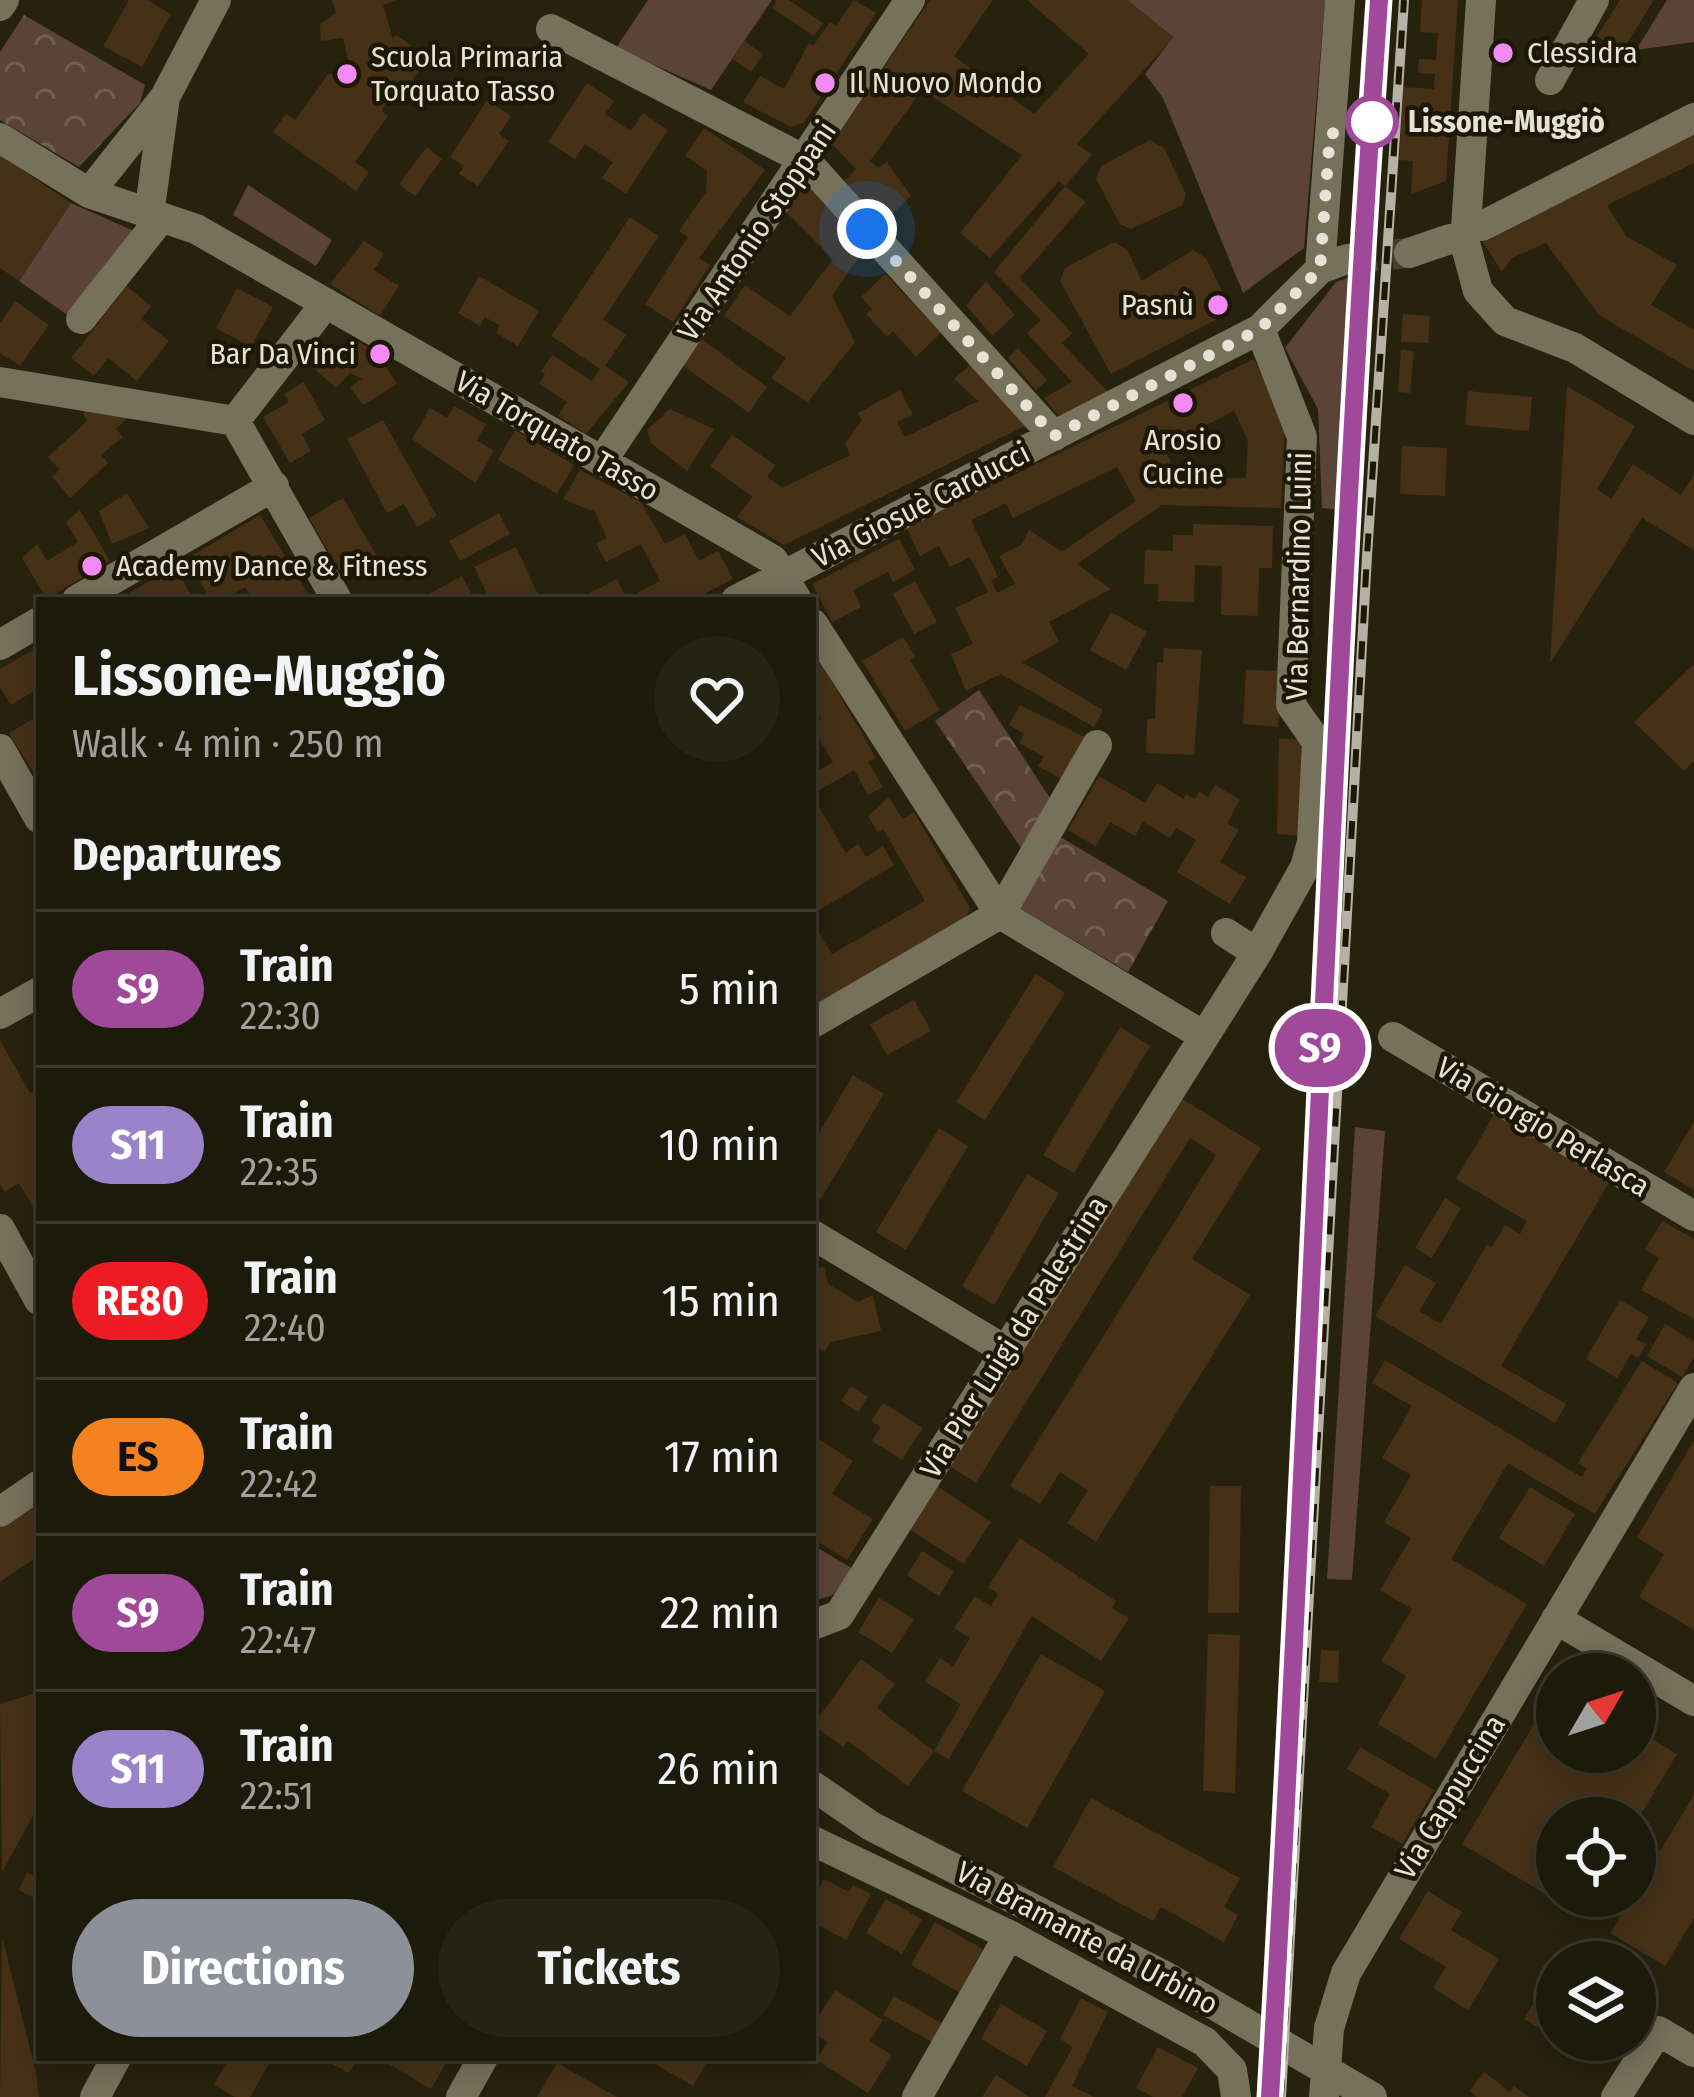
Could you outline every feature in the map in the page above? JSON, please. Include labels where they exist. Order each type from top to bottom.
[{"type":"street","points":[[89,193],[165,98],[216,0]]},
{"type":"street","name":"Via Antonio Stoppani","points":[[602,460],[910,0]]},
{"type":"street","name":"Via Giosuè Carducci","points":[[750,597],[790,588],[1054,436],[1260,329],[1334,264],[1340,0]]},
{"type":"street","points":[[1480,0],[1466,236],[1478,291],[1492,310],[1575,348],[1694,420]]},
{"type":"street","points":[[1550,80],[1594,0]]},
{"type":"street","points":[[550,29],[805,160],[1054,436]]},
{"type":"street","points":[[81,319],[155,216],[165,98]]},
{"type":"street","points":[[1409,253],[1466,236],[1694,118]]},
{"type":"street","name":"Via Torquato Tasso","points":[[0,137],[89,193],[196,229],[602,460],[772,560],[790,588]]},
{"type":"street","points":[[235,421],[326,303]]},
{"type":"street","name":"Via Bernardino Luini","points":[[1257,953],[1305,868],[1312,842],[1318,742],[1291,705],[1302,437],[1260,329]]},
{"type":"street","points":[[0,382],[235,421],[335,597]]},
{"type":"street","points":[[82,597],[274,486]]},
{"type":"street","points":[[0,645],[36,624]]},
{"type":"street","points":[[816,629],[1000,914],[1204,1036]]},
{"type":"street","points":[[816,1021],[1000,914],[1097,745]]},
{"type":"street","points":[[0,748],[36,813]]},
{"type":"street","points":[[1226,933],[1257,953]]},
{"type":"street","name":"Via Pier Luigi da Palestrina","points":[[816,1624],[839,1616],[1257,953]]},
{"type":"street","points":[[0,1014],[36,994]]},
{"type":"street","name":"Via Giorgio Perlasca","points":[[1393,1037],[1694,1216]]},
{"type":"street","points":[[0,1229],[36,1295]]},
{"type":"street","points":[[816,1236],[1005,1350]]},
{"type":"street","name":"Via Cappuccina","points":[[1324,2097],[1328,2029],[1358,1952],[1694,1388]]},
{"type":"street","points":[[0,1512],[36,1487]]},
{"type":"street","points":[[1556,1619],[1694,1701]]},
{"type":"street","name":"Via Bramante da Urbino","points":[[816,1788],[871,1826]]},
{"type":"street","name":"Via Bramante da Urbino","points":[[816,1806],[871,1826],[1162,1975],[1367,2094]]},
{"type":"street","name":"Via Bramante da Urbino","points":[[817,1841],[1009,1935],[1205,2042],[1234,2083]]},
{"type":"street","points":[[917,2097],[1009,1935]]},
{"type":"street","points":[[1616,2097],[1658,2030],[1694,2052]]},
{"type":"street","points":[[95,2097],[114,2061]]},
{"type":"street","points":[[461,2097],[480,2061]]},
{"type":"green space","points":[[648,0],[772,0],[711,90],[616,48]]},
{"type":"green space","points":[[1127,0],[1325,0],[1304,248],[1243,293],[1163,98],[1145,74],[1173,37]]},
{"type":"green space","points":[[1667,0],[1694,0],[1694,42],[1636,50]]},
{"type":"green space","points":[[24,15],[145,85],[140,103],[79,167],[0,120],[0,52]]},
{"type":"green space","points":[[248,185],[332,240],[316,266],[233,215]]},
{"type":"green space","points":[[71,203],[134,231],[69,316],[19,281]]},
{"type":"green space","points":[[1350,277],[1341,510],[1322,508],[1318,409],[1285,348],[1336,282]]},
{"type":"green space","points":[[979,690],[1052,801],[1023,851],[935,721]]},
{"type":"green space","points":[[1057,835],[1168,901],[1128,972],[1018,907]]},
{"type":"green space","points":[[1355,1127],[1385,1131],[1352,1580],[1327,1579]]},
{"type":"green space","points":[[816,1547],[853,1569],[833,1595],[816,1600]]},
{"type":"building","points":[[129,0],[147,0],[171,14],[142,67],[103,46]]},
{"type":"building","points":[[332,0],[397,0],[383,5],[393,39],[396,35],[428,58],[398,100],[390,94],[382,111],[388,116],[355,162],[369,172],[356,191],[273,132],[286,114],[295,120],[329,73],[343,81],[349,65],[343,38],[321,41],[320,24],[336,13]]},
{"type":"building","points":[[777,0],[789,0],[823,23],[814,36],[772,8]]},
{"type":"building","points":[[854,0],[876,13],[804,123],[791,127],[743,102],[760,76],[784,89],[809,43],[813,46],[830,22],[836,26]]},
{"type":"building","points":[[930,0],[993,0],[954,56],[1034,114],[1089,54],[1027,0],[1127,0],[1174,37],[1077,144],[1092,155],[1065,186],[1059,181],[990,258],[960,233],[1022,155],[922,90],[870,161],[878,168],[887,162],[911,196],[881,224],[843,183],[856,169],[832,144]]},
{"type":"building","points":[[1422,0],[1458,0],[1446,181],[1411,194],[1413,161],[1399,160],[1403,87],[1434,89],[1435,74],[1418,73],[1419,59],[1436,60],[1438,33],[1420,32]]},
{"type":"building","points":[[1620,0],[1654,0],[1622,51],[1597,36]]},
{"type":"building","points":[[744,41],[763,54],[751,72],[732,59]]},
{"type":"building","points":[[587,83],[614,101],[605,114],[631,131],[643,113],[668,130],[626,194],[602,178],[613,162],[585,144],[575,159],[548,142]]},
{"type":"building","points":[[1358,97],[1368,98],[1365,141],[1355,140]]},
{"type":"building","points":[[487,100],[511,116],[499,134],[509,141],[478,186],[459,174],[464,166],[450,157]]},
{"type":"building","points":[[704,128],[765,170],[699,258],[710,265],[673,322],[645,304],[688,237],[679,231],[706,192],[707,171],[685,156]]},
{"type":"building","points":[[1694,132],[1694,163],[1607,205],[1626,236],[1677,265],[1651,305],[1694,330],[1694,371],[1599,315],[1546,243],[1512,258],[1502,272],[1483,242]]},
{"type":"building","points":[[1150,140],[1164,148],[1186,194],[1183,205],[1131,229],[1120,224],[1096,179],[1101,166]]},
{"type":"building","points":[[427,147],[442,159],[415,196],[399,184]]},
{"type":"building","points":[[0,155],[71,203],[19,281],[0,268]]},
{"type":"building","points":[[805,177],[866,247],[832,296],[855,342],[808,402],[771,378],[786,358],[724,316],[745,285],[790,316],[833,259],[784,210]]},
{"type":"building","points":[[1065,186],[1086,202],[1020,278],[1072,333],[1062,343],[1107,391],[1060,418],[1044,398],[1072,382],[1027,333],[1041,320],[994,272]]},
{"type":"building","points":[[630,217],[659,236],[603,320],[626,335],[605,366],[629,382],[586,434],[558,416],[567,402],[539,384],[545,374],[541,371],[552,355],[592,381],[600,369],[551,336]]},
{"type":"building","points":[[364,241],[384,254],[374,270],[399,286],[380,316],[330,284]]},
{"type":"building","points":[[1114,242],[1127,250],[1142,281],[1193,250],[1206,258],[1228,304],[1225,315],[1111,374],[1060,281],[1065,268]]},
{"type":"building","points":[[885,274],[941,333],[916,357],[893,331],[887,337],[866,314],[872,309],[861,297]]},
{"type":"building","points":[[479,276],[539,311],[518,346],[496,333],[500,326],[485,317],[480,326],[458,313]]},
{"type":"building","points":[[986,281],[1015,315],[992,336],[966,305]]},
{"type":"building","points":[[127,286],[151,306],[141,319],[169,341],[137,381],[108,358],[94,376],[71,358]]},
{"type":"building","points":[[237,288],[273,307],[251,347],[216,328]]},
{"type":"building","points":[[15,301],[49,325],[20,366],[0,353],[0,323]]},
{"type":"building","points":[[1403,314],[1430,316],[1428,343],[1401,342]]},
{"type":"building","points":[[352,338],[387,358],[383,362],[397,384],[363,405],[350,387],[362,379],[350,373],[336,388],[307,362],[323,344],[339,359]]},
{"type":"building","points":[[700,338],[767,387],[749,413],[681,364]]},
{"type":"building","points":[[1018,348],[1047,380],[1036,390],[1008,358]]},
{"type":"building","points":[[1401,350],[1414,351],[1410,393],[1398,392]]},
{"type":"building","points":[[1254,359],[1285,423],[1281,508],[1162,505],[1077,564],[1111,589],[1049,622],[1059,642],[1022,662],[1103,710],[1094,727],[1001,674],[966,691],[951,654],[973,644],[955,608],[988,592],[970,557],[950,567],[939,546],[920,556],[906,527]],"holes":[[[1234,411],[1248,440],[1246,478],[1178,479],[1164,447]],[[1117,467],[1136,501],[1062,552],[1029,530],[1021,545],[999,556],[1015,584],[997,593],[991,580],[998,577],[971,520],[1006,503],[1013,518]]]},
{"type":"building","points":[[974,361],[1029,424],[784,545],[737,517],[753,497],[710,466],[732,435],[775,465],[767,477],[782,488],[850,455],[845,443],[862,420],[858,413],[900,390],[913,415],[897,422],[905,437],[978,401],[954,379]]},
{"type":"building","points":[[304,382],[325,420],[302,434],[311,451],[290,463],[263,417],[289,402],[284,394]]},
{"type":"building","points":[[1567,386],[1635,426],[1597,489],[1611,499],[1633,464],[1681,495],[1694,475],[1694,550],[1642,518],[1550,663]]},
{"type":"building","points":[[1468,391],[1532,397],[1529,431],[1465,425]]},
{"type":"building","points":[[96,400],[138,408],[116,429],[123,437],[101,455],[108,463],[70,498],[52,477],[60,470],[48,457],[87,421],[83,413]]},
{"type":"building","points":[[454,406],[486,424],[477,440],[494,451],[475,483],[412,439],[430,408],[447,418]]},
{"type":"building","points":[[670,409],[714,429],[687,471],[651,443],[647,430]]},
{"type":"building","points":[[383,420],[437,516],[417,527],[404,504],[387,513],[347,439]]},
{"type":"building","points":[[515,430],[574,465],[557,494],[498,460]]},
{"type":"building","points":[[1402,446],[1447,448],[1445,496],[1400,494]]},
{"type":"building","points":[[580,470],[641,502],[665,544],[685,534],[699,561],[718,551],[733,579],[698,597],[639,597],[637,593],[660,581],[641,544],[606,562],[596,543],[607,538],[595,512],[563,499]]},
{"type":"building","points":[[127,493],[149,528],[112,544],[99,511]]},
{"type":"building","points":[[343,498],[379,560],[345,580],[309,518]]},
{"type":"building","points":[[80,510],[110,561],[46,597],[22,558],[37,544],[47,561],[78,542],[66,522]]},
{"type":"building","points":[[499,513],[510,534],[460,561],[449,541]]},
{"type":"building","points":[[260,515],[310,597],[251,597],[245,587],[229,597],[209,597],[186,559]]},
{"type":"building","points":[[1193,524],[1273,526],[1272,568],[1259,568],[1258,616],[1221,615],[1222,566],[1195,565],[1194,602],[1158,601],[1158,584],[1144,584],[1145,550],[1173,551],[1173,535],[1193,535]]},
{"type":"building","points":[[899,539],[915,570],[893,582],[888,572],[853,590],[861,607],[832,622],[812,584]]},
{"type":"building","points":[[516,547],[539,597],[489,597],[474,567]]},
{"type":"building","points":[[175,567],[192,597],[133,597],[130,592]]},
{"type":"building","points":[[462,576],[473,597],[424,597]]},
{"type":"building","points":[[617,579],[626,597],[582,597]]},
{"type":"building","points":[[915,581],[937,622],[914,634],[893,594]]},
{"type":"building","points":[[1111,612],[1147,632],[1126,670],[1090,650]]},
{"type":"building","points":[[903,637],[916,657],[910,660],[940,710],[905,731],[862,661]]},
{"type":"building","points":[[36,648],[36,690],[11,705],[0,687],[0,669]]},
{"type":"building","points":[[1164,648],[1202,650],[1194,755],[1146,753],[1147,719],[1155,719],[1157,662],[1163,663]]},
{"type":"building","points":[[816,654],[876,758],[868,762],[883,787],[868,795],[854,770],[816,792],[816,771],[833,762],[816,733],[821,718],[816,710]]},
{"type":"building","points":[[1694,664],[1694,761],[1684,771],[1634,722]]},
{"type":"building","points":[[1246,670],[1281,671],[1278,727],[1243,724]]},
{"type":"building","points":[[1020,705],[1087,738],[1063,780],[1038,766],[1044,757],[1019,743],[1024,734],[1009,725]]},
{"type":"building","points":[[36,717],[36,777],[9,733]]},
{"type":"building","points":[[1279,738],[1312,741],[1306,836],[1277,834]]},
{"type":"building","points":[[1099,776],[1145,803],[1157,783],[1184,799],[1186,794],[1195,799],[1199,792],[1208,797],[1215,785],[1240,800],[1227,823],[1239,830],[1220,862],[1246,877],[1230,904],[1177,872],[1196,840],[1176,828],[1170,838],[1143,822],[1135,836],[1110,822],[1096,846],[1068,830]]},
{"type":"building","points":[[889,797],[902,819],[914,812],[970,908],[966,918],[817,1005],[816,928],[832,954],[925,901],[883,829],[878,832],[868,816]]},
{"type":"building","points":[[816,802],[846,853],[858,844],[866,857],[883,846],[894,865],[816,912]]},
{"type":"building","points":[[1036,974],[1065,993],[985,1120],[956,1102]]},
{"type":"building","points":[[914,1000],[931,1031],[887,1055],[870,1024]]},
{"type":"building","points":[[1120,1027],[1150,1046],[1074,1173],[1043,1155]]},
{"type":"building","points":[[0,1040],[30,1093],[36,1090],[36,1212],[19,1183],[5,1192],[0,1184]]},
{"type":"building","points":[[853,1075],[884,1094],[821,1199],[816,1196],[816,1138]]},
{"type":"building","points":[[1179,1097],[1261,1148],[1192,1259],[1250,1295],[1096,1542],[1067,1523],[1088,1490],[1060,1472],[1040,1504],[1010,1486],[1216,1155],[1190,1138],[976,1483],[949,1466]]},
{"type":"building","points":[[1495,1113],[1610,1181],[1501,1366],[1566,1404],[1555,1423],[1375,1316],[1405,1265],[1436,1283],[1419,1311],[1441,1324],[1487,1244],[1492,1247],[1505,1225],[1520,1234],[1527,1221],[1456,1179]]},
{"type":"building","points":[[1694,1122],[1694,1190],[1664,1172]]},
{"type":"building","points":[[939,1128],[968,1146],[906,1250],[876,1232]]},
{"type":"building","points":[[1027,1174],[1059,1193],[994,1305],[962,1286]]},
{"type":"building","points":[[1445,1198],[1461,1208],[1432,1258],[1415,1248]]},
{"type":"building","points":[[1662,1221],[1694,1239],[1694,1319],[1641,1290],[1659,1258],[1645,1250]]},
{"type":"building","points":[[824,1267],[828,1284],[858,1302],[873,1295],[881,1331],[831,1342],[825,1352],[816,1346],[816,1268]]},
{"type":"building","points":[[1620,1300],[1649,1317],[1636,1339],[1646,1344],[1638,1358],[1631,1354],[1617,1378],[1586,1359]]},
{"type":"building","points":[[1665,1324],[1694,1341],[1694,1357],[1682,1377],[1647,1356]]},
{"type":"building","points":[[1385,1360],[1582,1477],[1587,1469],[1578,1463],[1642,1361],[1678,1383],[1595,1514],[1508,1463],[1451,1559],[1527,1604],[1436,1759],[1378,1724],[1406,1676],[1381,1661],[1412,1609],[1380,1590],[1411,1538],[1384,1522],[1411,1475],[1382,1458],[1412,1406],[1372,1383]]},
{"type":"building","points":[[851,1386],[868,1397],[858,1412],[841,1401]]},
{"type":"building","points":[[883,1403],[923,1428],[902,1460],[872,1441],[881,1427],[871,1421]]},
{"type":"building","points":[[816,1437],[853,1461],[832,1494],[873,1519],[847,1560],[816,1541]]},
{"type":"building","points":[[1694,1440],[1694,1630],[1639,1597],[1664,1554],[1637,1538]]},
{"type":"building","points":[[937,1486],[991,1522],[964,1564],[909,1529]]},
{"type":"building","points":[[1210,1486],[1241,1486],[1239,1613],[1208,1613]]},
{"type":"building","points":[[1530,1487],[1575,1514],[1544,1566],[1499,1538]]},
{"type":"building","points":[[36,1504],[36,1558],[0,1582],[0,1528]]},
{"type":"building","points":[[1020,1538],[1116,1601],[1112,1608],[1129,1618],[1101,1661],[1032,1616],[949,1759],[934,1751],[961,1704],[925,1682],[940,1658],[953,1666],[970,1638],[954,1628],[975,1596],[991,1606],[998,1594],[988,1587]]},
{"type":"building","points":[[922,1551],[954,1571],[939,1596],[907,1575]]},
{"type":"building","points":[[879,1598],[914,1619],[892,1653],[858,1632]]},
{"type":"building","points":[[1208,1634],[1240,1635],[1235,1793],[1203,1791]]},
{"type":"building","points":[[1321,1650],[1339,1651],[1338,1683],[1319,1682]]},
{"type":"building","points":[[1041,1654],[1105,1691],[1027,1828],[962,1791]]},
{"type":"building","points":[[861,1659],[895,1684],[877,1708],[934,1751],[908,1786],[848,1741],[843,1747],[816,1727]]},
{"type":"building","points":[[36,1693],[36,1810],[2,1872],[0,1704]]},
{"type":"building","points":[[1536,1721],[1536,1773],[1656,1773],[1656,1741],[1677,1754],[1651,1797],[1536,1797],[1536,1889],[1462,1844]]},
{"type":"building","points":[[1360,1747],[1434,1790],[1402,1844],[1371,1827],[1390,1794],[1347,1769]]},
{"type":"building","points":[[1694,1795],[1694,1918],[1665,1966],[1656,1961],[1656,1941],[1623,1941],[1610,1933],[1620,1917],[1656,1917],[1656,1857]]},
{"type":"building","points":[[1091,1798],[1240,1878],[1224,1907],[1238,1915],[1224,1942],[1161,1907],[1153,1921],[1053,1867]]},
{"type":"building","points":[[27,1872],[36,1876],[36,1899],[19,1890]]},
{"type":"building","points":[[824,1879],[849,1892],[853,1885],[871,1894],[846,1940],[816,1924],[816,1894]]},
{"type":"building","points":[[1428,1891],[1462,1912],[1451,1930],[1499,1959],[1468,2010],[1433,1988],[1446,1967],[1399,1939]]},
{"type":"building","points":[[886,1899],[922,1919],[902,1954],[866,1933]]},
{"type":"building","points":[[935,1922],[983,1949],[959,1992],[911,1965]]},
{"type":"building","points":[[2,1937],[36,2072],[39,2097],[0,2097]]},
{"type":"building","points":[[835,1990],[883,2020],[870,2041],[892,2055],[868,2093],[816,2060],[828,2042],[816,2035],[816,2020]]},
{"type":"building","points":[[894,1996],[943,2024],[932,2042],[883,2015]]},
{"type":"building","points":[[1081,1998],[1108,2012],[1072,2086],[1094,2097],[1045,2097],[1073,2047],[1060,2039]]},
{"type":"building","points":[[1536,1999],[1536,2026],[1524,2019]]},
{"type":"building","points":[[1001,2004],[1047,2031],[1027,2066],[981,2039]]},
{"type":"building","points":[[1158,2047],[1198,2068],[1182,2097],[1153,2097],[1136,2088]]},
{"type":"building","points":[[227,2061],[270,2061],[250,2097],[235,2097],[214,2085]]},
{"type":"building","points":[[326,2061],[356,2061],[349,2073]]},
{"type":"building","points":[[388,2061],[447,2061],[431,2089]]},
{"type":"building","points":[[649,2061],[707,2061],[693,2086]]},
{"type":"building","points":[[557,2063],[617,2097],[537,2097]]},
{"type":"building","points":[[1484,2072],[1510,2092],[1514,2086],[1529,2097],[1477,2097],[1470,2091]]},
{"type":"building","points":[[996,2075],[1029,2097],[982,2097]]},
{"type":"tunnel","points":[[1347,259],[1409,253]]},
{"type":"railway","points":[[1307,1384],[1321,1006],[1379,0]]},
{"type":"railway","points":[[1281,2097],[1367,556],[1404,0]]},
{"type":"train","name":"S9","points":[[1270,2097],[1296,1671],[1322,1006],[1379,0]]},
{"type":"place","name":"Clessidra","points":[[1503,53]]},
{"type":"place","name":"Scuola Primaria Torquato Tasso","points":[[347,74]]},
{"type":"place","name":"Il Nuovo Mondo","points":[[825,83]]},
{"type":"place","name":"Lissone-Muggiò","points":[[1372,122]]},
{"type":"place","name":"Pasnù","points":[[1218,305]]},
{"type":"place","name":"Bar Da Vinci","points":[[380,354]]},
{"type":"place","name":"Arosio Cucine","points":[[1183,403]]},
{"type":"place","name":"Academy Dance & Fitness","points":[[92,566]]},
{"type":"route","points":[[867,229],[1054,436],[1260,329],[1320,269],[1330,134],[1372,122]]}]
